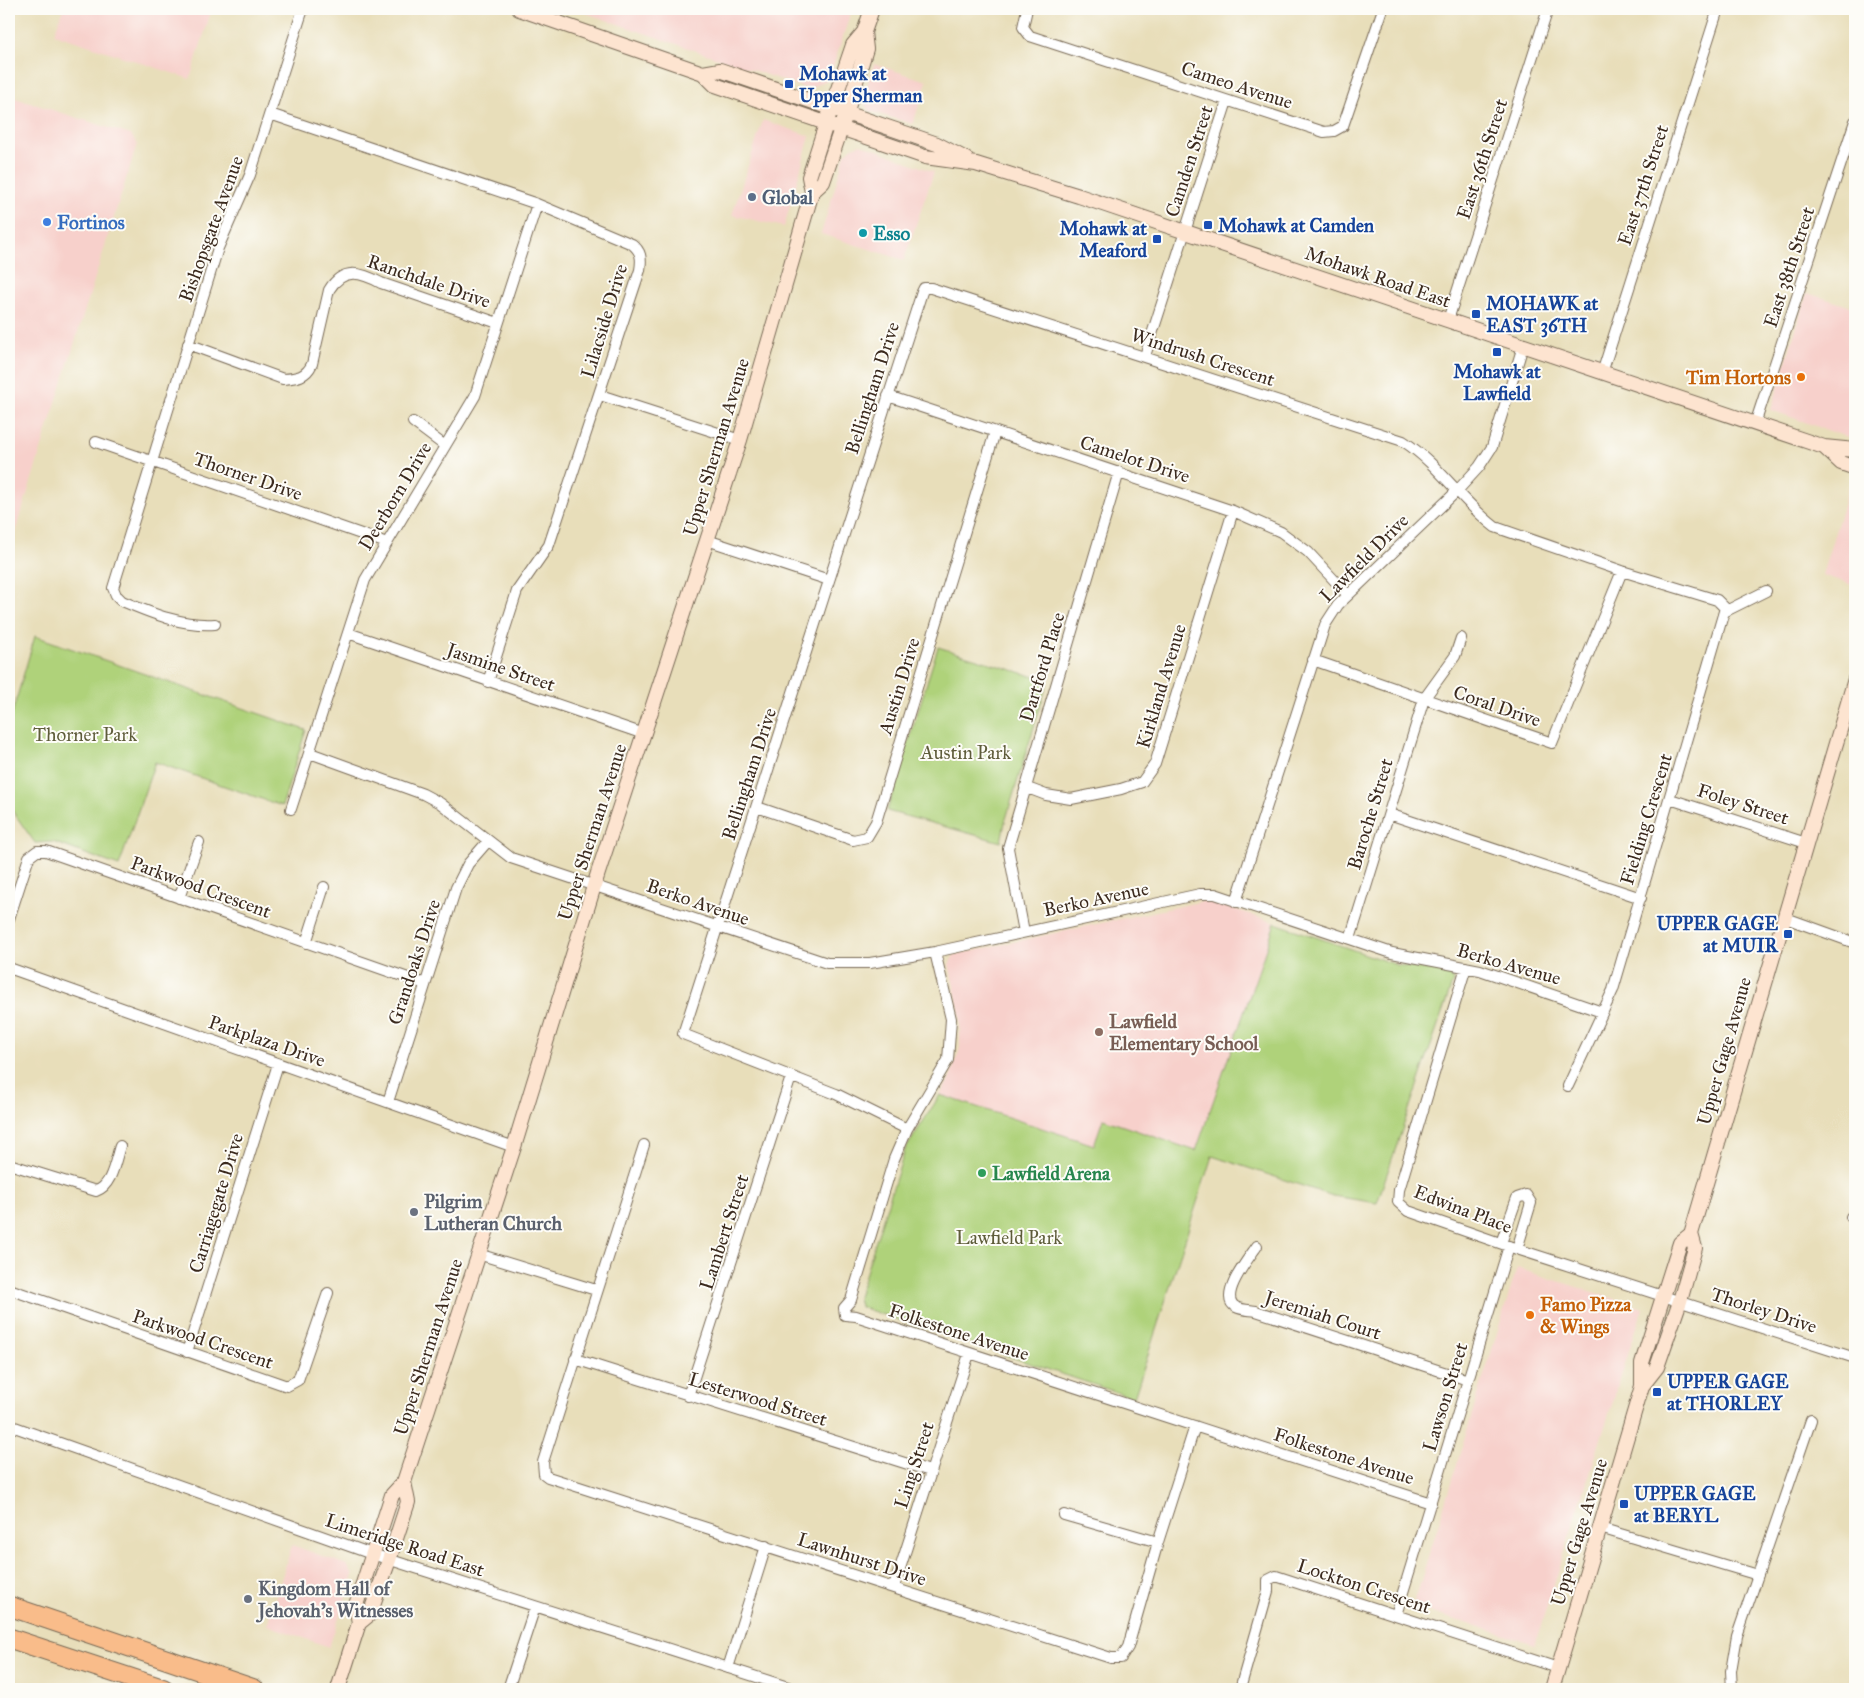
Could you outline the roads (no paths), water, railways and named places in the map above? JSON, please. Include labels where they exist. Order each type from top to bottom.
[{"type":"highway","points":[[9,1606],[254,1689]]},
{"type":"highway","points":[[9,1638],[164,1689]]},
{"type":"main road","name":"Mohawk Road East","points":[[519,9],[702,73],[715,85],[826,124],[925,157],[976,164]]},
{"type":"main road","name":"Upper Sherman Avenue","points":[[339,1686],[359,1623],[356,1605],[372,1554],[392,1495],[404,1482],[514,1147],[594,884],[740,440],[812,192],[810,177],[826,124],[853,45],[864,32],[872,9]]},
{"type":"main road","name":"Upper Sherman Avenue","points":[[812,192],[822,182],[846,114],[866,49],[864,32]]},
{"type":"main road","name":"Mohawk Road East","points":[[702,73],[720,70],[937,144],[976,164],[1184,231],[1824,447],[1855,450]]},
{"type":"main road","name":"Mohawk Road East","points":[[1824,447],[1841,463],[1855,468]]},
{"type":"main road","name":"Upper Gage Avenue","points":[[1642,1386],[1657,1368],[1680,1302],[1695,1248],[1691,1234],[1783,917],[1855,679]]},
{"type":"main road","name":"Upper Gage Avenue","points":[[1552,1689],[1642,1386],[1642,1363],[1662,1296],[1680,1243],[1691,1234]]},
{"type":"main road","name":"Upper Sherman Avenue","points":[[359,1623],[370,1614],[408,1502],[404,1482]]},
{"type":"street","name":"Bishopsgate Avenue","points":[[215,624],[198,625],[180,622],[122,601],[116,595],[113,588],[218,248],[250,175],[303,9]]},
{"type":"street","name":"Cameo Avenue","points":[[1027,9],[1023,27],[1030,36],[1324,132],[1334,131],[1343,126],[1383,9]]},
{"type":"street","name":"East 36th Street","points":[[1448,320],[1548,9]]},
{"type":"street","name":"East 37th Street","points":[[1602,373],[1718,9]]},
{"type":"street","name":"Camden Street","points":[[1145,356],[1227,101]]},
{"type":"street","name":"Lilacside Drive","points":[[270,114],[537,204],[632,244],[641,255],[640,270],[550,545],[517,591],[488,682]]},
{"type":"street","name":"East 38th Street","points":[[1755,424],[1855,122]]},
{"type":"street","name":"Deerborn Drive","points":[[291,809],[365,580],[475,396],[537,204]]},
{"type":"street","name":"Ranchdale Drive","points":[[188,344],[283,379],[296,378],[308,373],[312,364],[329,290],[334,282],[344,274],[354,272],[498,323]]},
{"type":"street","name":"Windrush Crescent","points":[[922,292],[924,288],[931,288],[1403,441],[1423,454],[1457,491]]},
{"type":"street","name":"Bellingham Drive","points":[[907,1129],[836,1094],[683,1034],[922,292]]},
{"type":"street","name":"Lawfield Drive","points":[[1236,902],[1325,625],[1338,605],[1480,467],[1492,447],[1523,346]]},
{"type":"street","points":[[600,395],[740,440]]},
{"type":"street","name":"Camelot Drive","points":[[888,396],[1233,510],[1282,532],[1302,547],[1348,595]]},
{"type":"street","points":[[413,422],[446,446]]},
{"type":"street","name":"Austin Drive","points":[[757,807],[853,840],[867,836],[876,822],[995,432]]},
{"type":"street","name":"Thorner Drive","points":[[96,442],[387,543]]},
{"type":"street","name":"Dartford Place","points":[[1024,932],[1008,848],[1120,472]]},
{"type":"street","points":[[1457,491],[1480,515],[1495,527],[1622,572],[1717,600],[1726,611],[1766,591]]},
{"type":"street","name":"Kirkland Avenue","points":[[1025,787],[1046,795],[1071,798],[1121,789],[1142,782],[1156,764],[1233,510]]},
{"type":"street","points":[[707,540],[829,580]]},
{"type":"street","name":"Coral Drive","points":[[1313,660],[1552,743],[1622,572]]},
{"type":"street","name":"Fielding Crescent","points":[[1389,814],[1641,898],[1726,611]]},
{"type":"street","name":"Jasmine Street","points":[[348,633],[644,734]]},
{"type":"street","name":"Baroche Street","points":[[1350,939],[1424,699],[1455,656],[1461,638]]},
{"type":"street","name":"Berko Avenue","points":[[310,753],[423,794],[440,803],[511,858],[827,963],[870,963],[935,952],[1200,894],[1214,894],[1399,955],[1466,967],[1602,1012]]},
{"type":"street","name":"Foley Street","points":[[1670,799],[1806,843]]},
{"type":"street","name":"Grandoaks Drive","points":[[388,1102],[456,888],[468,864],[488,841]]},
{"type":"street","points":[[179,898],[199,842]]},
{"type":"street","name":"Parkwood Crescent","points":[[9,919],[27,861],[32,854],[42,850],[425,984]]},
{"type":"street","points":[[306,943],[324,887]]},
{"type":"street","points":[[1568,1086],[1613,990],[1641,898]]},
{"type":"street","points":[[1783,917],[1855,943]]},
{"type":"street","name":"Folkestone Avenue","points":[[935,952],[951,1019],[948,1060],[907,1129],[894,1159],[851,1300],[844,1308],[845,1315],[856,1316],[1431,1503]]},
{"type":"street","name":"Edwina Place","points":[[1466,967],[1399,1190],[1398,1202],[1408,1211],[1662,1296]]},
{"type":"street","name":"Parkplaza Drive","points":[[9,968],[514,1147]]},
{"type":"street","name":"Carriagegate Drive","points":[[187,1352],[278,1064]]},
{"type":"street","name":"Lambert Street","points":[[688,1396],[791,1077]]},
{"type":"street","name":"Lawnhurst Drive","points":[[644,1145],[596,1290],[543,1462],[544,1474],[1111,1658],[1121,1658],[1128,1647],[1158,1542],[1195,1426]]},
{"type":"street","points":[[9,1164],[96,1191],[101,1190],[108,1183],[120,1146]]},
{"type":"street","name":"Jeremiah Court","points":[[1257,1246],[1229,1290],[1230,1301],[1236,1307],[1256,1311],[1468,1380]]},
{"type":"street","name":"Lawson Street","points":[[1396,1615],[1509,1246]]},
{"type":"street","points":[[478,1254],[596,1290]]},
{"type":"street","name":"Parkwood Crescent","points":[[9,1289],[279,1384],[292,1385],[298,1380],[328,1293]]},
{"type":"street","name":"Thorley Drive","points":[[1662,1296],[1855,1358]]},
{"type":"street","name":"Ling Street","points":[[894,1587],[969,1354]]},
{"type":"street","name":"Lesterwood Street","points":[[575,1359],[930,1471]]},
{"type":"street","points":[[1732,1689],[1731,1671],[1737,1636],[1811,1420]]},
{"type":"street","name":"Limeridge Road East","points":[[9,1425],[389,1560],[794,1689]]},
{"type":"street","points":[[1064,1515],[1158,1542]]},
{"type":"street","points":[[1600,1528],[1758,1575]]},
{"type":"street","points":[[728,1668],[766,1546]]},
{"type":"street","name":"Lockton Crescent","points":[[1240,1689],[1268,1591],[1268,1580],[1271,1577],[1281,1577],[1558,1668]]},
{"type":"street","points":[[508,1689],[535,1607]]},
{"type":"place","name":"Mohawk at Upper Sherman","points":[[789,84]]},
{"type":"place","name":"Global","points":[[752,197]]},
{"type":"place","name":"Fortinos","points":[[47,222]]},
{"type":"place","name":"Mohawk at Camden","points":[[1208,225]]},
{"type":"place","name":"Esso","points":[[863,233]]},
{"type":"place","name":"Mohawk at Meaford","points":[[1157,239]]},
{"type":"place","name":"MOHAWK at EAST 36TH","points":[[1476,314]]},
{"type":"place","name":"Mohawk at Lawfield","points":[[1497,352]]},
{"type":"place","name":"Tim Hortons","points":[[1801,377]]},
{"type":"place","name":"UPPER GAGE at MUIR","points":[[1788,934]]},
{"type":"place","name":"Lawfield Elementary School","points":[[1099,1032]]},
{"type":"place","name":"Lawfield Arena","points":[[982,1173]]},
{"type":"place","name":"Pilgrim Lutheran Church","points":[[414,1212]]},
{"type":"place","name":"Famo Pizza & Wings","points":[[1530,1315]]},
{"type":"place","name":"UPPER GAGE at THORLEY","points":[[1657,1392]]},
{"type":"place","name":"UPPER GAGE at BERYL","points":[[1624,1504]]},
{"type":"place","name":"Kingdom Hall of Jehovah's Witnesses","points":[[248,1599]]},
{"type":"park label","name":"Thorner Park","points":[[85,734]]},
{"type":"park label","name":"Austin Park","points":[[966,752]]},
{"type":"park label","name":"Lawfield Park","points":[[1009,1237]]}]
